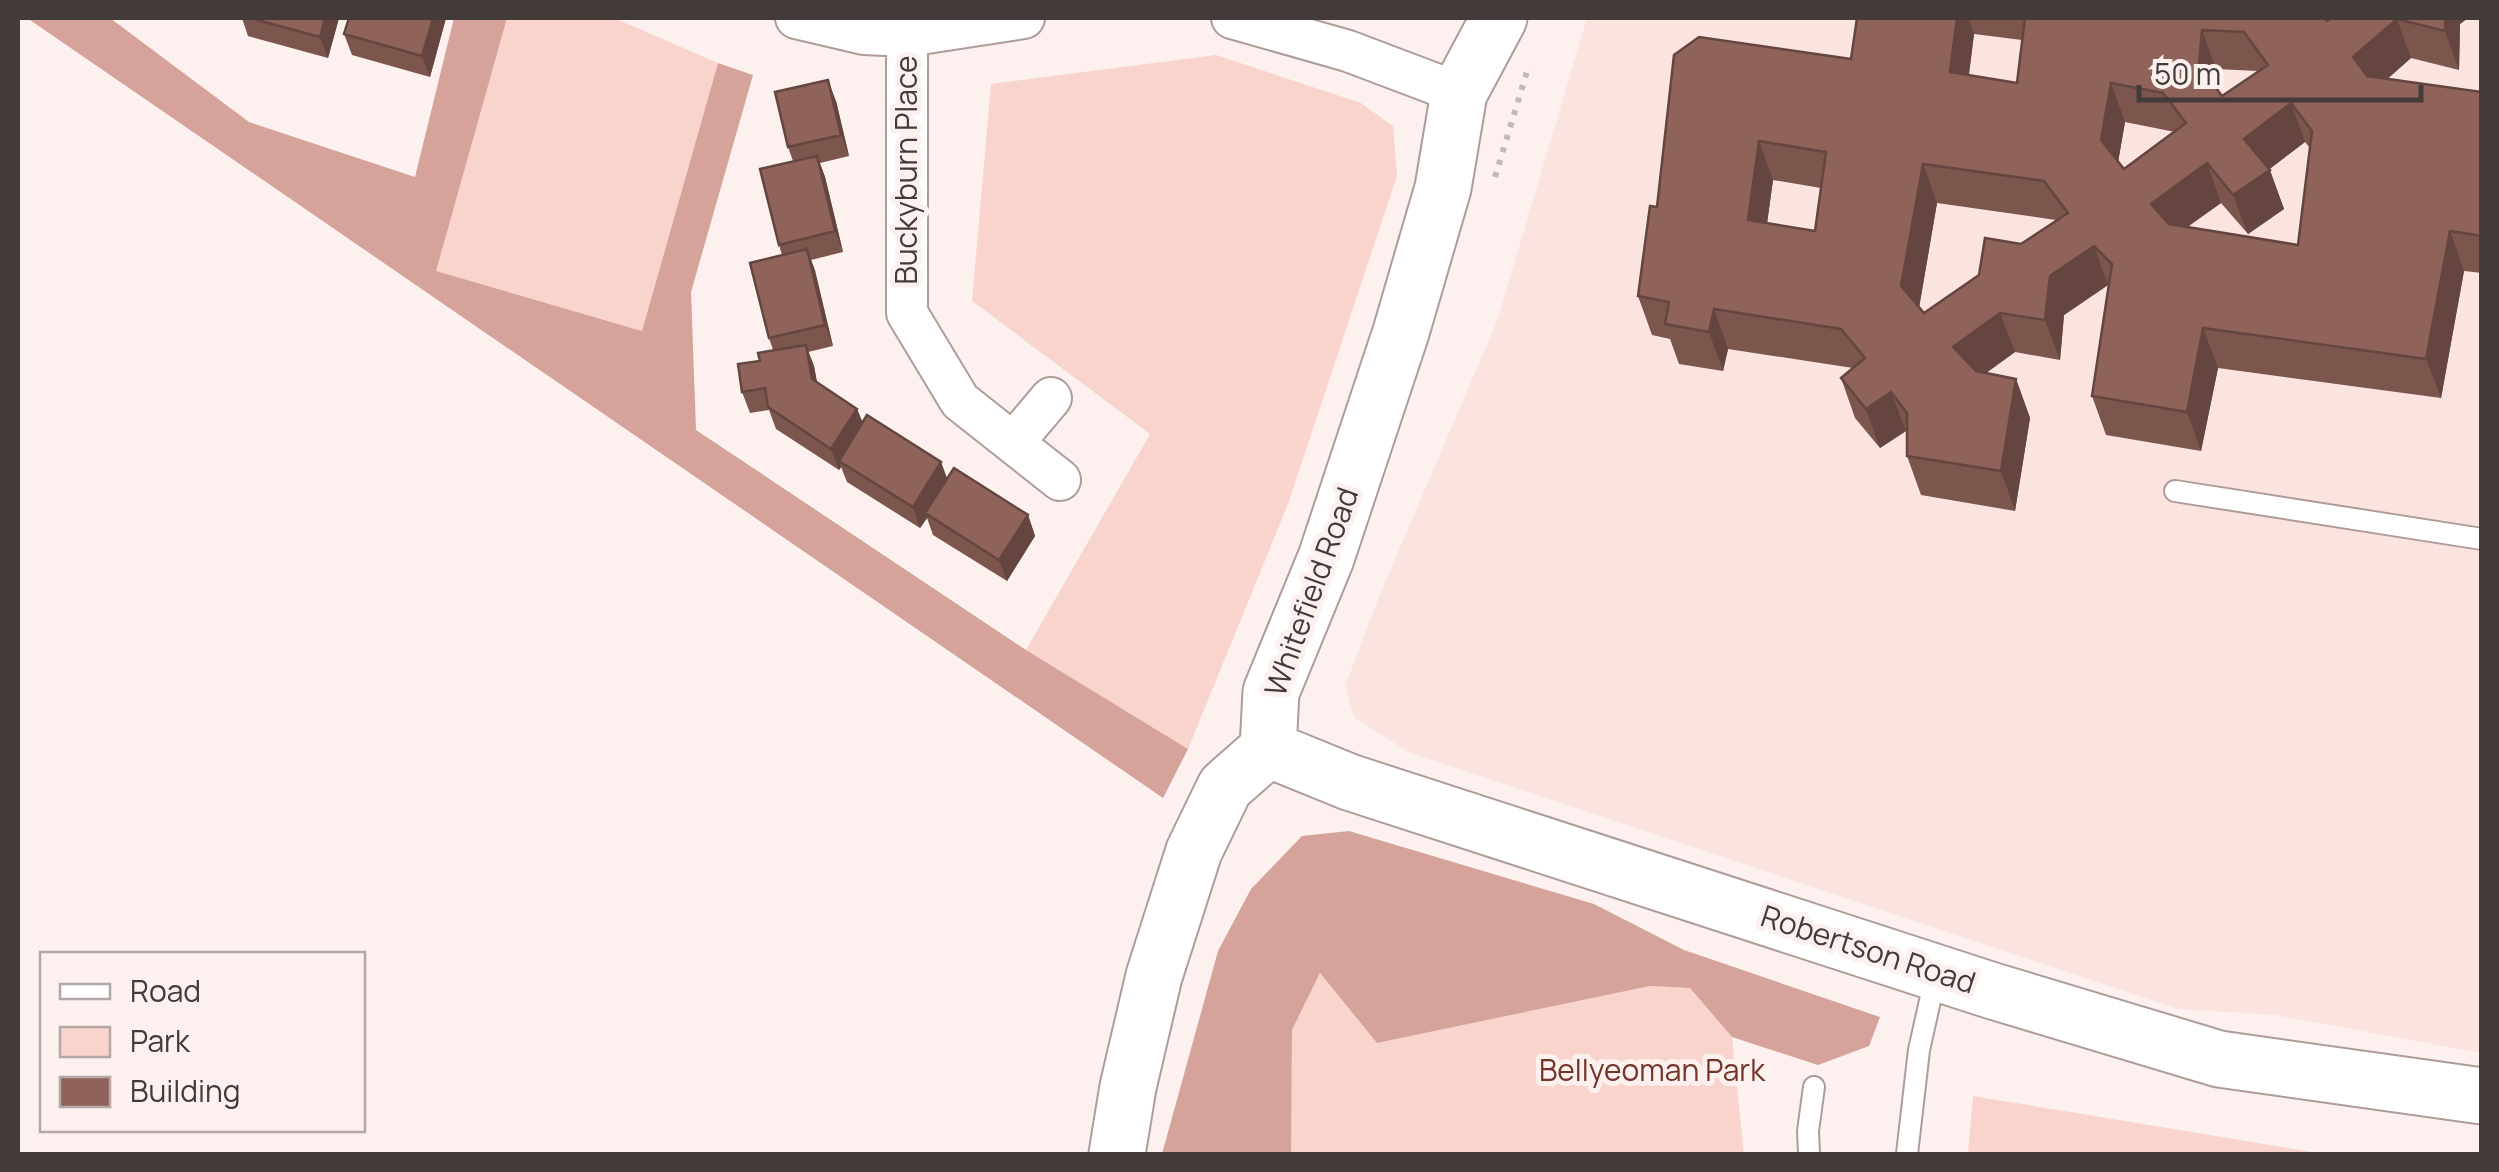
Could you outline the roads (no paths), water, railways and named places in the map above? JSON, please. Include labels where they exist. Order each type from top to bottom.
[{"type":"street","points":[[796,18],[864,34],[907,36],[1024,18]]},
{"type":"street","points":[[1232,18],[1348,51],[1459,93]]},
{"type":"street","name":"Whitefield Road","points":[[1268,749],[1272,692],[1326,558],[1401,332],[1443,188],[1459,93],[1499,18]]},
{"type":"street","name":"Buckyburn Place","points":[[907,36],[907,313],[960,401],[1060,480]]},
{"type":"street","points":[[1014,442],[1051,398]]},
{"type":"street","points":[[1117,1154],[1154,976],[1194,851],[1225,787],[1268,749]]},
{"type":"street","name":"Robertson Road","points":[[1268,749],[1349,782],[1936,972],[2220,1059],[2482,1096]]},
{"type":"lane","points":[[2176,491],[2482,539]]},
{"type":"lane","points":[[1906,1154],[1919,1050],[1936,972]]},
{"type":"lane","points":[[1810,1154],[1808,1130],[1814,1087]]},
{"type":"park label","name":"Bellyeoman Park","points":[[1652,1071]]}]
